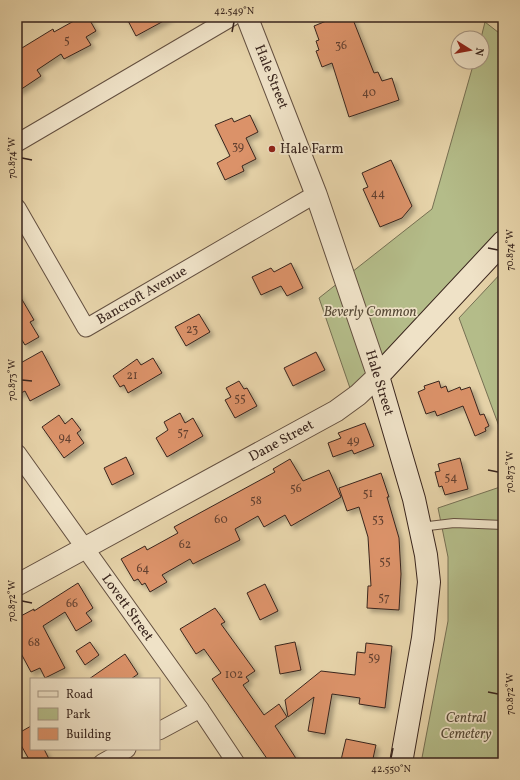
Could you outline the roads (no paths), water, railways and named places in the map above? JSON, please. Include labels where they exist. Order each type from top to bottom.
[{"type":"main road","name":"Dane Street","points":[[378,376],[503,242]]},
{"type":"main road","name":"Hale Street","points":[[378,376],[420,527],[428,575],[427,608],[401,763]]},
{"type":"street","points":[[17,143],[232,17]]},
{"type":"street","name":"Hale Street","points":[[247,17],[316,194],[378,376]]},
{"type":"street","name":"Bancroft Avenue","points":[[17,208],[86,328],[316,194]]},
{"type":"street","name":"Dane Street","points":[[17,585],[336,411],[358,395],[378,376]]},
{"type":"street","name":"Lovett Street","points":[[17,453],[84,549],[200,708],[236,763]]},
{"type":"street","points":[[160,730],[200,708]]},
{"type":"street","points":[[102,763],[125,750]]},
{"type":"lane","points":[[420,527],[466,523],[503,526]]},
{"type":"place","name":"Hale Farm","points":[[272,149]]},
{"type":"park label","name":"Beverly Common","points":[[370,312]]},
{"type":"park label","name":"Central Cemetery","points":[[466,726]]}]
